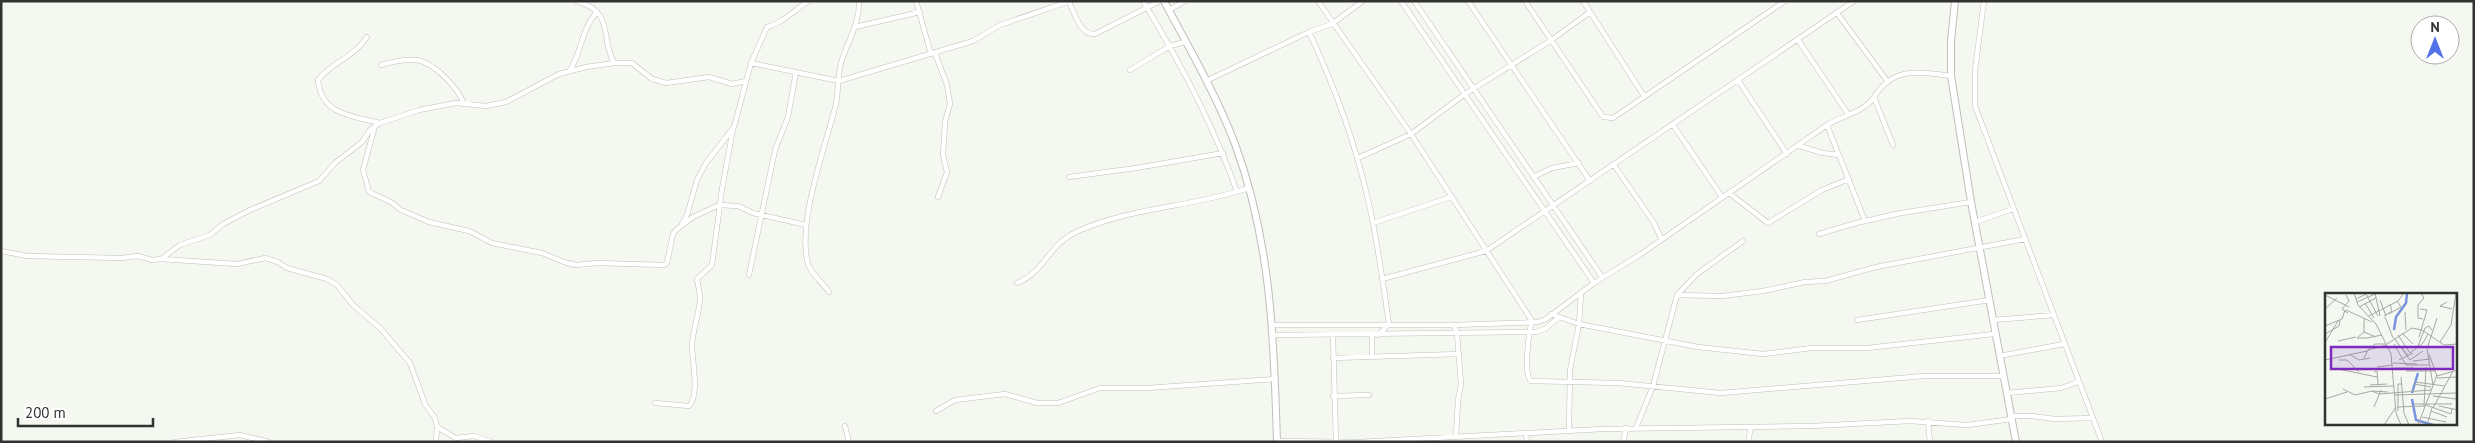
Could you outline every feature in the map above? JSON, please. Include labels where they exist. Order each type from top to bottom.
[{"type":"main road","points":[[1164,1],[1206,80],[1234,142],[1249,188],[1265,259],[1273,325],[1277,442]]},
{"type":"main road","points":[[1955,1],[1950,41],[1950,76],[1990,300],[1994,334],[2016,442]]},
{"type":"street","points":[[576,1],[590,5],[597,12],[608,38],[611,57],[614,63]]},
{"type":"street","points":[[654,403],[689,406],[695,396],[693,378],[695,363],[692,346],[700,297],[697,279],[712,265],[719,205],[733,129],[746,81],[751,64],[767,27],[776,26],[809,1]]},
{"type":"street","points":[[829,292],[808,263],[805,246],[806,225],[817,172],[835,107],[841,64],[855,27],[860,1]]},
{"type":"street","points":[[916,1],[933,54],[947,85],[950,104],[945,122],[942,155],[947,172],[938,197]]},
{"type":"street","points":[[1143,1],[1170,46],[1223,153],[1237,192]]},
{"type":"street","points":[[751,64],[796,72],[820,79],[839,81],[973,41],[1000,25],[1070,2],[1083,30],[1090,34],[1095,34],[1160,1]]},
{"type":"street","points":[[1169,10],[1185,1]]},
{"type":"street","points":[[1318,1],[1332,24],[1410,134],[1532,321]]},
{"type":"street","points":[[1206,80],[1308,32],[1332,24],[1363,1]]},
{"type":"street","points":[[1400,1],[1502,148],[1544,213],[1594,283]]},
{"type":"street","points":[[1414,1],[1602,277]]},
{"type":"street","points":[[1468,1],[1590,181]]},
{"type":"street","points":[[1525,1],[1550,41],[1603,117],[1613,118],[1785,1]]},
{"type":"street","points":[[1583,1],[1644,96]]},
{"type":"street","points":[[1382,279],[1486,251],[1854,1]]},
{"type":"street","points":[[1984,1],[1975,70],[1975,106],[2102,442]]},
{"type":"street","points":[[569,71],[578,55],[586,26],[597,12]]},
{"type":"street","points":[[855,27],[920,12]]},
{"type":"street","points":[[1358,158],[1410,134],[1465,94],[1512,66],[1590,12]]},
{"type":"street","points":[[1837,13],[1888,82]]},
{"type":"street","points":[[1308,32],[1327,72],[1358,158],[1373,223],[1389,324]]},
{"type":"street","points":[[367,37],[352,55],[324,73],[318,80],[319,91],[324,102],[334,109],[343,114],[377,124]]},
{"type":"street","points":[[1798,40],[1848,114]]},
{"type":"street","points":[[1130,70],[1170,46],[1185,42]]},
{"type":"street","points":[[381,65],[404,60],[426,63],[453,84],[459,91],[464,104]]},
{"type":"street","points":[[161,259],[180,245],[210,235],[223,224],[250,210],[309,187],[319,181],[335,163],[362,142],[377,124],[419,110],[456,103],[486,106],[506,102],[532,87],[569,71],[614,63],[632,63],[652,79],[666,83],[709,76],[732,84],[746,81]]},
{"type":"street","points":[[1273,325],[1454,325],[1546,319],[1602,277],[1641,254],[1661,238],[1799,146],[1827,125],[1848,114],[1868,107],[1888,82],[1913,71],[1950,76]]},
{"type":"street","points":[[749,275],[776,150],[788,117],[796,72]]},
{"type":"street","points":[[1738,80],[1787,154]]},
{"type":"street","points":[[1874,98],[1893,145]]},
{"type":"street","points":[[377,124],[363,170],[369,192],[391,202],[401,210],[429,222],[469,231],[498,245],[542,253],[556,260],[576,265],[598,263],[664,265],[667,263],[673,234],[687,215],[698,180],[706,163],[733,129]]},
{"type":"street","points":[[1673,125],[1722,197]]},
{"type":"street","points":[[1827,125],[1865,221]]},
{"type":"street","points":[[1502,148],[1509,142]]},
{"type":"street","points":[[1799,146],[1823,153],[1839,154]]},
{"type":"street","points":[[1069,177],[1223,153]]},
{"type":"street","points":[[1533,177],[1552,168],[1579,163]]},
{"type":"street","points":[[1614,165],[1654,223],[1661,238]]},
{"type":"street","points":[[1729,192],[1768,222],[1822,190],[1849,179]]},
{"type":"street","points":[[1017,283],[1030,277],[1061,240],[1107,219],[1249,188]]},
{"type":"street","points":[[1373,223],[1451,197]]},
{"type":"street","points":[[1819,234],[1865,221],[1971,202]]},
{"type":"street","points":[[681,225],[719,205],[738,206],[762,215],[806,225]]},
{"type":"street","points":[[1975,222],[2013,209]]},
{"type":"street","points":[[1676,295],[1722,296],[1763,292],[1844,277],[1876,267],[1980,249],[2024,239]]},
{"type":"street","points":[[1636,428],[1653,386],[1676,295],[1697,274],[1743,241]]},
{"type":"street","points":[[1,251],[27,256],[122,258],[138,256],[146,259],[237,264],[265,258],[278,262],[287,268],[327,279],[337,285],[353,305],[380,328],[410,364],[425,404],[435,418],[437,427],[436,442]]},
{"type":"street","points":[[1569,431],[1569,381],[1580,324],[1581,294]]},
{"type":"street","points":[[1857,320],[1990,300]]},
{"type":"street","points":[[1551,314],[1580,324],[1665,341],[1698,347],[1763,354],[1812,348],[1867,348],[1994,334]]},
{"type":"street","points":[[1993,320],[2054,315]]},
{"type":"street","points":[[1274,335],[1333,336],[1529,331],[1545,328],[1559,318]]},
{"type":"street","points":[[1532,321],[1529,331],[1528,378],[1531,381],[1569,381],[1721,392],[1924,376],[2003,376]]},
{"type":"street","points":[[1378,335],[1389,324]]},
{"type":"street","points":[[1454,325],[1457,333],[1462,384],[1458,400],[1456,436]]},
{"type":"street","points":[[1372,334],[1372,356]]},
{"type":"street","points":[[1333,336],[1336,441]]},
{"type":"street","points":[[1999,356],[2064,344]]},
{"type":"street","points":[[1333,358],[1459,354]]},
{"type":"street","points":[[936,411],[955,400],[1005,394],[1037,404],[1058,403],[1100,388],[1147,388],[1275,379]]},
{"type":"street","points":[[2007,393],[2061,388],[2078,382]]},
{"type":"street","points":[[1334,396],[1369,395]]},
{"type":"street","points":[[1277,442],[1429,440],[1484,434],[1626,428],[1751,427],[1928,421],[1967,425],[2012,417],[2032,416],[2055,419],[2093,418]]},
{"type":"street","points":[[1928,421],[1930,442]]},
{"type":"street","points":[[845,426],[849,442]]},
{"type":"street","points":[[437,427],[456,438],[471,436],[492,442]]},
{"type":"street","points":[[1748,442],[1751,427]]},
{"type":"street","points":[[1623,442],[1626,428]]},
{"type":"street","points":[[1526,433],[1527,442]]},
{"type":"street","points":[[1484,434],[1484,442]]},
{"type":"street","points":[[174,442],[240,435],[269,442]]},
{"type":"street","points":[[471,436],[478,442]]}]
